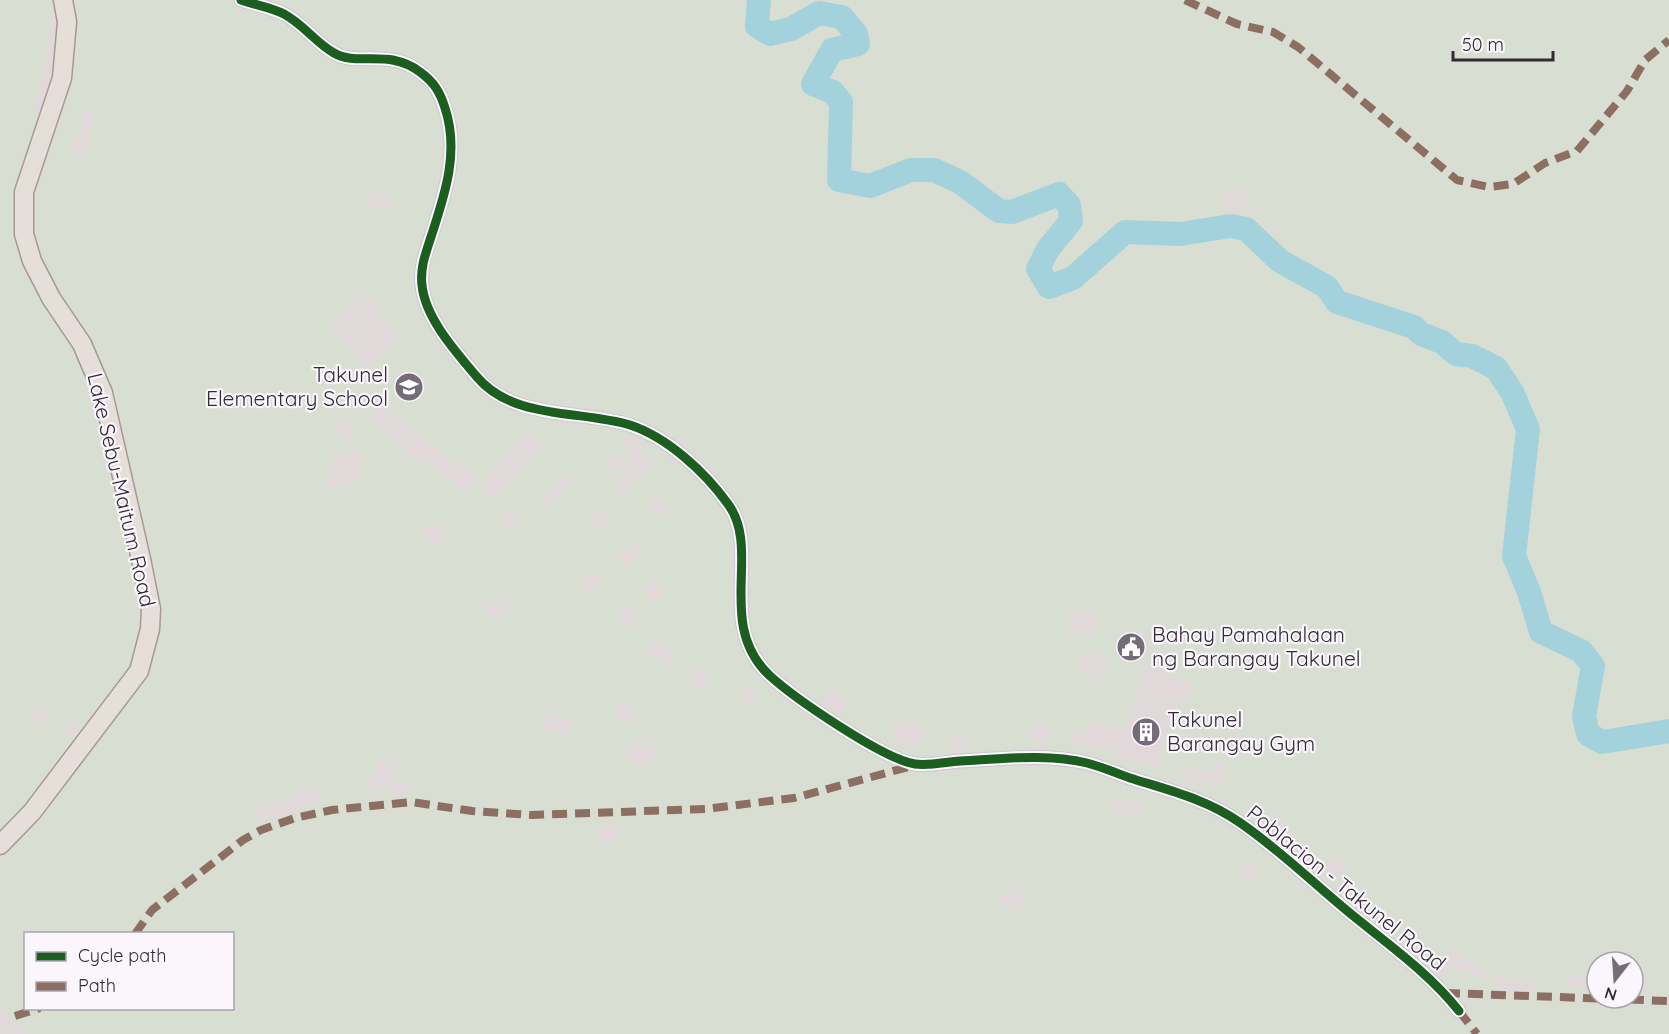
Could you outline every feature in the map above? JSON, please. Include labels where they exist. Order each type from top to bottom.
[{"type":"main road","name":"Lake Sebu-Maitum Road","points":[[0,845],[32,812],[139,670],[147,650],[151,609],[103,393],[82,344],[32,261],[24,234],[24,192],[62,78],[67,22],[63,0]]},
{"type":"street","name":"Poblacion - Takunel Road","points":[[241,0],[287,15],[334,54],[348,58],[393,59],[414,67],[433,82],[442,97],[453,138],[448,178],[423,261],[421,281],[425,302],[444,333],[480,382],[502,396],[534,408],[610,420],[647,432],[679,453],[728,503],[740,522],[742,539],[739,594],[743,622],[757,661],[769,675],[822,714],[894,758],[917,764],[1028,757],[1062,759],[1086,763],[1188,796],[1217,808],[1252,831],[1403,955],[1445,993],[1460,1011]]},
{"type":"shaded area","points":[[0,0],[1669,0],[1669,1034],[0,1034]]},
{"type":"building","points":[[49,11],[54,11],[56,23],[51,76],[39,111],[33,109],[46,65],[44,61],[52,24],[49,24]]},
{"type":"building","points":[[83,112],[95,114],[85,157],[71,152],[75,136],[80,138]]},
{"type":"building","points":[[1240,185],[1252,204],[1230,215],[1217,200]]},
{"type":"building","points":[[369,192],[393,197],[391,209],[366,206]]},
{"type":"building","points":[[365,293],[380,307],[376,311],[401,338],[364,368],[352,357],[357,352],[329,326],[357,296],[360,299]]},
{"type":"building","points":[[381,405],[477,480],[467,492],[426,461],[424,464],[369,421]]},
{"type":"building","points":[[343,419],[356,431],[348,441],[334,429]]},
{"type":"building","points":[[526,430],[543,443],[495,500],[479,488]]},
{"type":"building","points":[[620,433],[639,438],[646,446],[636,449],[657,463],[645,470],[649,474],[637,473],[628,494],[617,489],[625,471],[605,465],[610,453],[630,463]]},
{"type":"building","points":[[361,450],[364,460],[357,462],[362,481],[328,487],[325,476],[333,474],[331,457]]},
{"type":"building","points":[[565,474],[572,480],[549,505],[541,499]]},
{"type":"building","points":[[655,497],[669,503],[662,517],[649,510]]},
{"type":"building","points":[[597,509],[611,519],[601,532],[587,522]]},
{"type":"building","points":[[511,510],[520,520],[506,527],[499,520],[499,515]]},
{"type":"building","points":[[437,521],[447,539],[436,546],[424,530]]},
{"type":"building","points":[[636,542],[644,551],[626,566],[616,558]]},
{"type":"building","points":[[590,570],[600,576],[588,594],[578,587]]},
{"type":"building","points":[[653,579],[664,593],[654,601],[642,587]]},
{"type":"building","points":[[505,597],[511,609],[492,619],[486,607]]},
{"type":"building","points":[[624,607],[637,612],[630,629],[617,623]]},
{"type":"building","points":[[1070,611],[1095,615],[1092,635],[1067,631]]},
{"type":"building","name":"Bahay Pamahalaan ng Barangay Takunel","points":[[1123,632],[1146,640],[1138,662],[1115,654]]},
{"type":"building","points":[[656,640],[677,652],[669,666],[648,653]]},
{"type":"building","points":[[1084,650],[1109,657],[1101,680],[1077,672]]},
{"type":"building","points":[[1146,664],[1194,685],[1186,701],[1178,697],[1158,768],[1116,756],[1118,750],[1068,744],[1072,731],[1086,735],[1088,722],[1124,728]]},
{"type":"building","points":[[694,666],[709,672],[703,688],[688,682]]},
{"type":"building","points":[[745,685],[757,690],[751,704],[739,698]]},
{"type":"building","points":[[830,689],[846,698],[840,714],[823,702]]},
{"type":"building","points":[[619,702],[638,709],[633,725],[614,718]]},
{"type":"building","points":[[39,707],[51,714],[43,726],[31,720]]},
{"type":"building","points":[[544,714],[573,719],[570,734],[542,729]]},
{"type":"building","points":[[73,719],[82,726],[72,739],[63,732]]},
{"type":"building","points":[[895,720],[924,727],[921,744],[913,742],[912,748],[896,744],[898,736],[892,734]]},
{"type":"building","points":[[1035,723],[1049,727],[1048,742],[1034,742],[1033,737],[1029,736]]},
{"type":"building","points":[[965,737],[966,750],[951,754],[950,738]]},
{"type":"building","points":[[630,743],[660,751],[647,767],[625,761]]},
{"type":"building","points":[[379,759],[397,764],[391,781],[406,779],[407,790],[402,791],[402,795],[391,797],[388,783],[368,790],[365,779],[374,776]]},
{"type":"building","points":[[1217,762],[1229,767],[1219,789],[1200,780],[1198,787],[1184,784],[1187,774],[1177,770],[1179,765],[1212,773]]},
{"type":"building","points":[[316,785],[320,802],[296,808],[297,813],[257,822],[255,808],[295,797],[293,791]]},
{"type":"building","points":[[1111,798],[1145,803],[1145,814],[1138,814],[1138,819],[1107,810]]},
{"type":"building","points":[[1276,820],[1286,829],[1276,839],[1266,830]]},
{"type":"building","points":[[602,823],[618,827],[614,843],[600,839]]},
{"type":"building","points":[[1335,856],[1347,867],[1333,882],[1322,871]]},
{"type":"building","points":[[1247,858],[1261,868],[1253,880],[1238,872]]},
{"type":"building","points":[[1016,886],[1028,897],[1015,912],[998,900]]},
{"type":"building","points":[[1454,950],[1464,956],[1463,959],[1486,968],[1482,978],[1446,964]]},
{"type":"building","points":[[1439,961],[1451,967],[1444,980],[1434,972]]},
{"type":"building","points":[[1571,973],[1585,979],[1583,991],[1567,984]]},
{"type":"building","points":[[1490,974],[1535,985],[1532,995],[1513,989],[1512,993],[1496,990],[1497,984],[1488,981]]},
{"type":"building","points":[[0,1008],[31,1034],[0,1034]]},
{"type":"waterway","points":[[759,0],[757,26],[770,34],[791,29],[819,13],[842,17],[856,34],[858,44],[832,50],[813,84],[833,92],[841,102],[839,180],[870,186],[911,170],[934,170],[960,182],[999,211],[1012,212],[1059,194],[1069,205],[1071,221],[1048,249],[1038,269],[1049,287],[1073,278],[1125,232],[1180,234],[1231,226],[1246,229],[1280,261],[1327,287],[1337,302],[1414,327],[1421,334],[1442,342],[1456,354],[1472,356],[1496,368],[1512,392],[1528,429],[1514,556],[1529,592],[1541,632],[1581,651],[1593,666],[1584,716],[1588,734],[1602,742],[1669,731]]},
{"type":"marked path","points":[[1185,0],[1237,24],[1273,32],[1298,47],[1457,180],[1489,187],[1513,184],[1545,163],[1577,151],[1627,91],[1645,60],[1669,40]]},
{"type":"marked path","points":[[136,932],[152,910],[243,840],[261,830],[295,818],[332,810],[411,802],[472,811],[531,815],[705,809],[794,798],[912,766]]},
{"type":"marked path","points":[[1445,993],[1669,1001]]},
{"type":"marked path","points":[[15,1016],[34,1010]]},
{"type":"marked path","points":[[1459,1011],[1477,1034]]},
{"type":"cycle path","points":[[241,0],[284,14],[321,44],[343,57],[397,61],[420,72],[433,84],[445,108],[451,142],[451,158],[445,191],[422,273],[424,297],[435,322],[477,377],[492,391],[509,401],[549,412],[611,420],[630,425],[658,438],[697,468],[728,504],[737,522],[741,543],[741,610],[745,633],[753,655],[769,675],[781,685],[861,740],[901,760],[915,764],[1024,757],[1071,760],[1098,766],[1213,807],[1254,832],[1282,855],[1422,972],[1459,1011]]},
{"type":"place","name":"Takunel Elementary School","points":[[409,387]]},
{"type":"place","name":"Bahay Pamahalaan ng Barangay Takunel","points":[[1131,647]]},
{"type":"place","name":"Takunel Barangay Gym","points":[[1146,732]]}]
